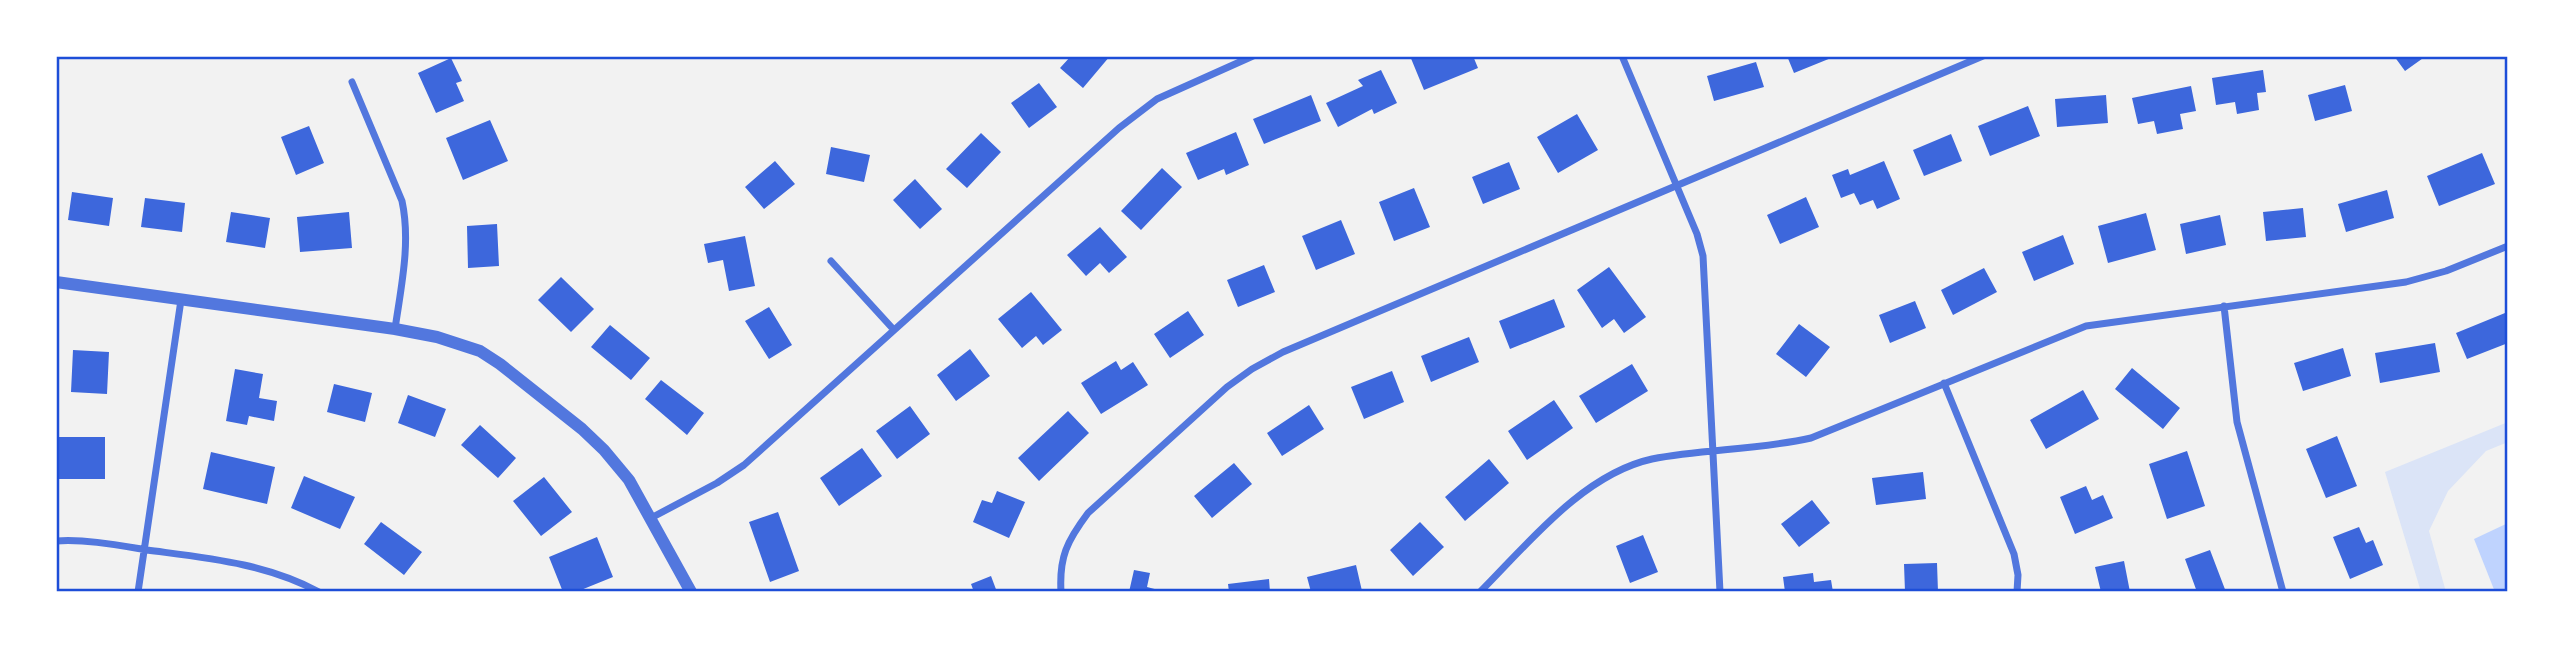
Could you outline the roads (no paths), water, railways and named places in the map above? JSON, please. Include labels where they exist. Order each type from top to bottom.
[{"type":"street","points":[[651,518],[744,466],[1119,128],[1157,99],[1253,56]]},
{"type":"street","points":[[1622,56],[1697,234],[1703,256],[1720,592]]},
{"type":"street","points":[[1061,592],[1062,562],[1069,538],[1088,513],[1227,387],[1252,369],[1283,352],[1983,56]]},
{"type":"street","points":[[352,82],[405,214],[406,237],[395,329]]},
{"type":"street","points":[[1480,592],[1558,514],[1590,488],[1648,460],[1711,450],[1781,445],[1811,438],[2086,326],[2406,282],[2445,271],[2508,246]]},
{"type":"street","points":[[831,261],[894,330]]},
{"type":"street","points":[[56,282],[395,329],[467,345],[500,364],[604,450],[629,480],[691,592]]},
{"type":"street","points":[[138,592],[181,300]]},
{"type":"street","points":[[2224,306],[2237,422],[2283,592]]},
{"type":"street","points":[[1944,383],[2014,554],[2018,575],[2017,592]]},
{"type":"street","points":[[56,541],[85,541],[263,568],[319,592]]},
{"type":"water","points":[[2508,523],[2508,592],[2495,592],[2474,539]]}]
